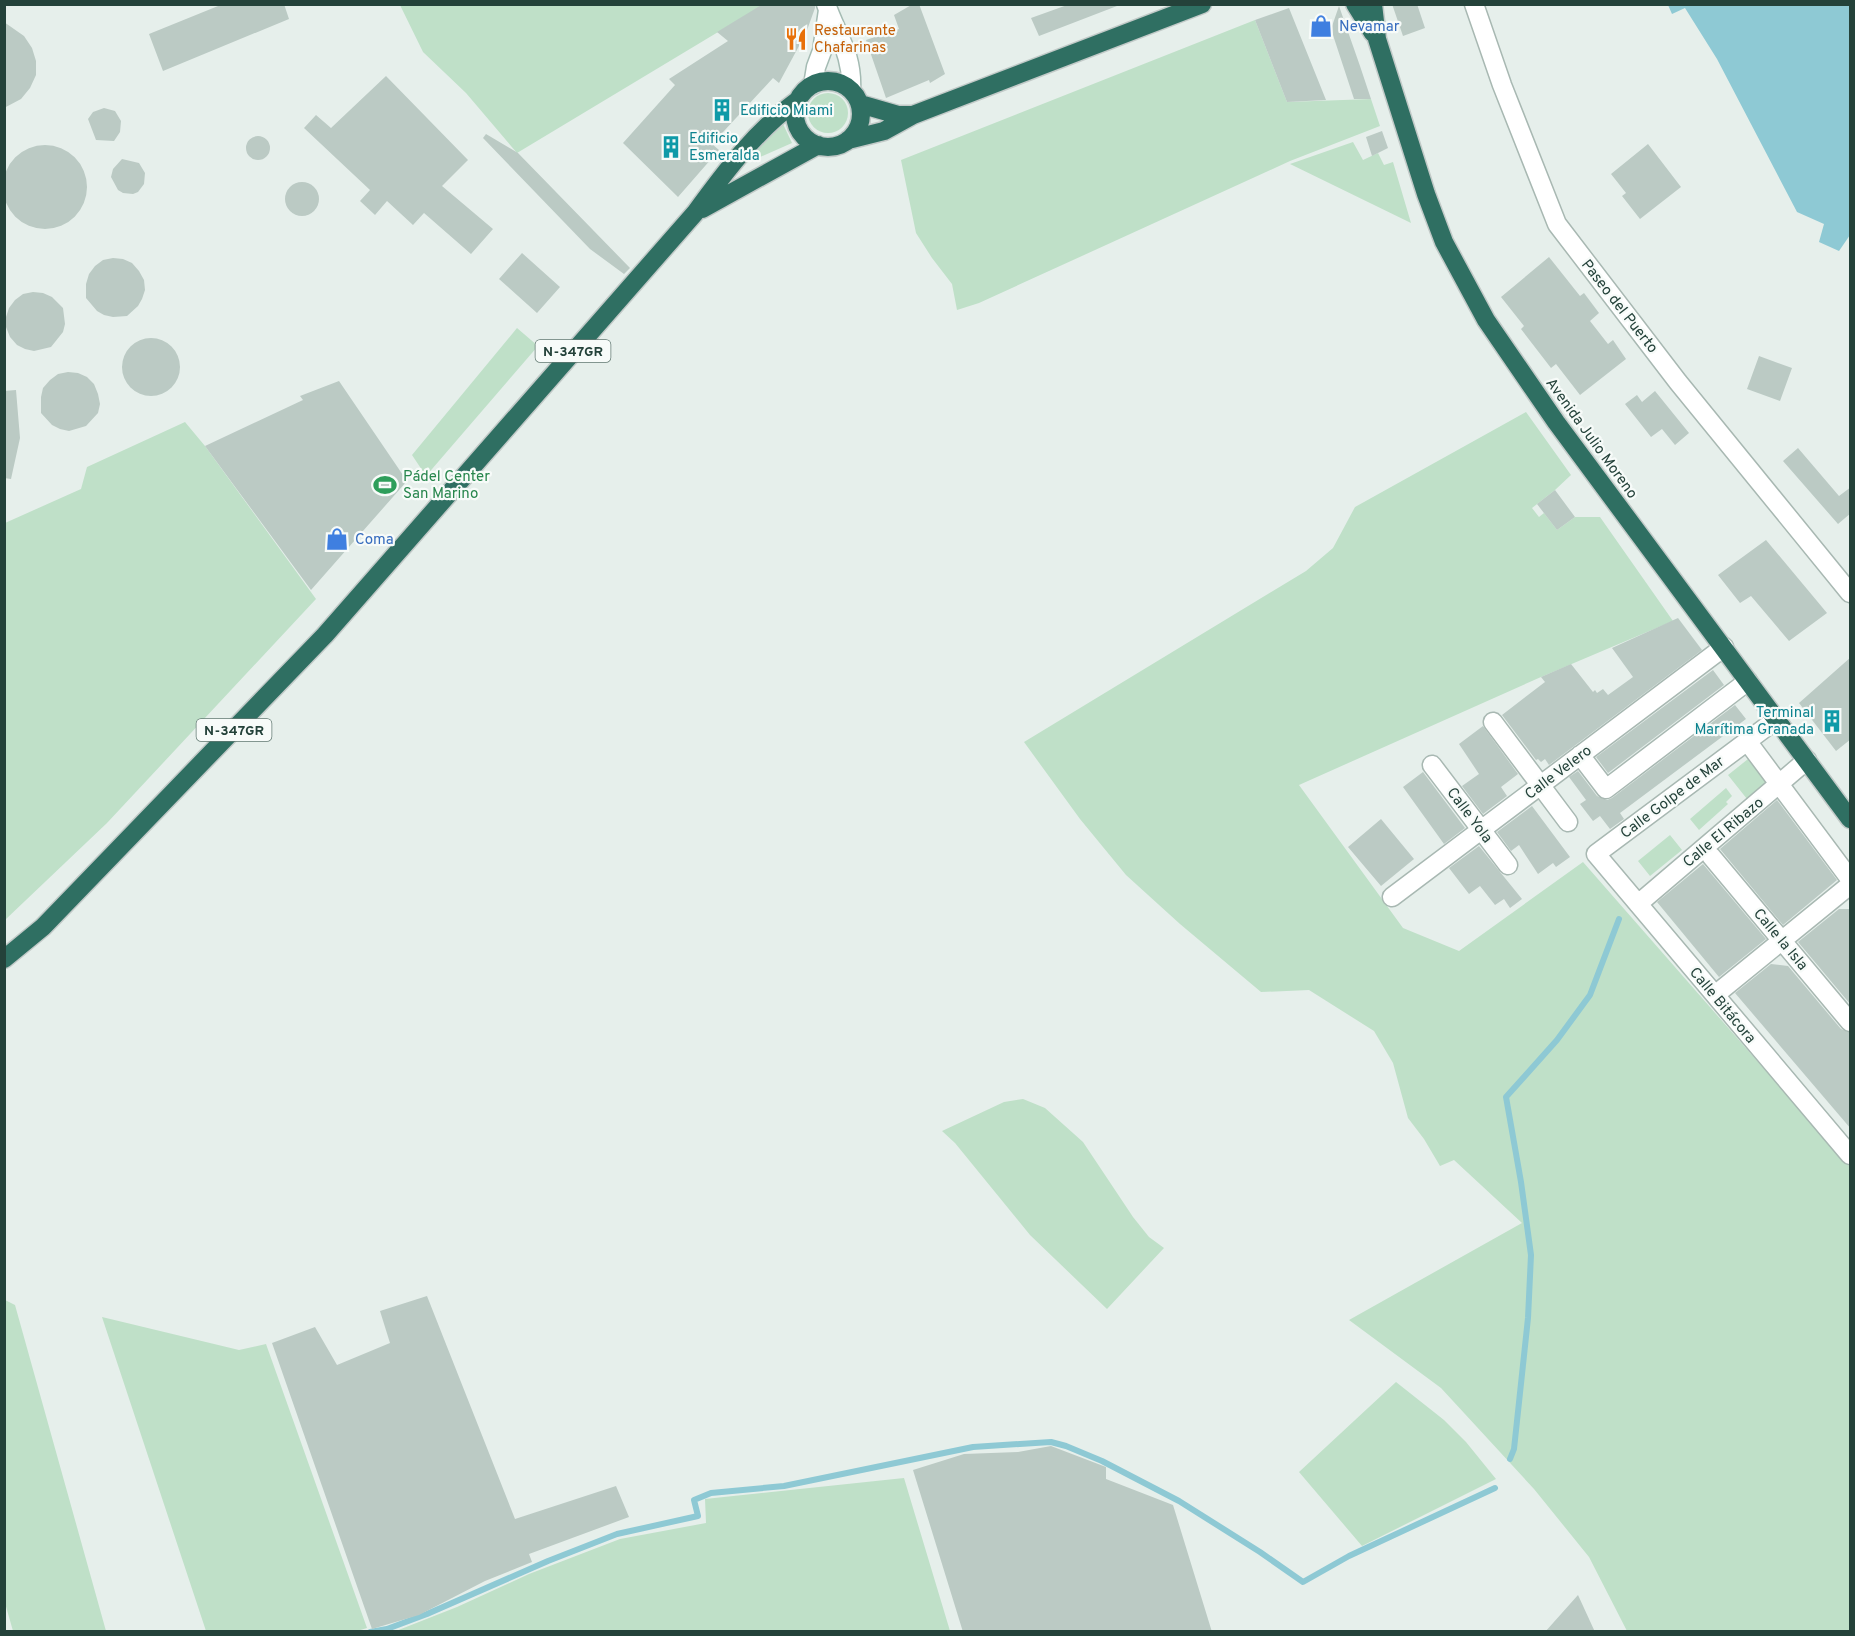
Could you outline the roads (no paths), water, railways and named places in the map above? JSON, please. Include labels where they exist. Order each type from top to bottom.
[{"type":"highway","points":[[912,115],[898,115],[856,97],[843,84],[833,81],[823,81],[804,91],[798,99],[796,109],[798,127],[810,141],[829,147],[839,145],[848,140],[884,131],[912,115],[1202,4]]},
{"type":"highway","name":"Avenida Julio Moreno","points":[[1355,4],[1377,39]]},
{"type":"highway","name":"Avenida Julio Moreno","points":[[1373,4],[1377,39],[1426,194],[1444,242],[1486,320],[1556,422],[1851,819]]},
{"type":"highway","points":[[848,140],[860,124],[861,115],[856,97]]},
{"type":"highway","name":"N-347GR","points":[[4,959],[43,927],[325,636],[695,213],[729,167],[777,115],[798,99]]},
{"type":"highway","name":"N-347GR","points":[[695,213],[818,145]]},
{"type":"street","name":"Paseo del Puerto","points":[[1474,4],[1502,85],[1557,224],[1678,382],[1851,593]]},
{"type":"street","points":[[813,85],[822,51],[827,7]]},
{"type":"street","points":[[827,7],[843,41],[856,97]]},
{"type":"street","points":[[1831,571],[1851,577]]},
{"type":"street","name":"Calle Velero","points":[[1392,897],[1724,647]]},
{"type":"street","points":[[1580,755],[1606,789],[1748,681]]},
{"type":"street","name":"Calle Golpe de Mar","points":[[1596,854],[1777,718]]},
{"type":"street","points":[[1493,722],[1568,822]]},
{"type":"street","points":[[1747,741],[1851,879]]},
{"type":"street","name":"Calle El Ribazo","points":[[1638,904],[1807,760]]},
{"type":"street","name":"Calle Yola","points":[[1432,765],[1508,865]]},
{"type":"street","name":"Calle Bitácora","points":[[1596,854],[1851,1155]]},
{"type":"street","name":"Calle la Isla","points":[[1712,856],[1851,1022]]},
{"type":"street","points":[[1715,995],[1851,885]]},
{"type":"water","points":[[1668,5],[1850,5],[1850,235],[1839,251],[1819,242],[1824,224],[1797,212],[1717,59],[1685,8],[1672,14]]},
{"type":"waterway","points":[[1510,1459],[1514,1449],[1528,1318],[1531,1255],[1506,1097],[1557,1040],[1590,995],[1619,919]]},
{"type":"waterway","points":[[370,1632],[387,1629],[427,1614],[548,1561],[617,1534],[698,1516],[694,1500],[711,1493],[784,1486],[973,1447],[1051,1442],[1066,1446],[1102,1461],[1179,1501],[1303,1582],[1349,1556],[1495,1488]]},
{"type":"place","name":"Nevamar","points":[[1321,26]]},
{"type":"place","name":"Restaurante Chafarinas","points":[[796,39]]},
{"type":"place","name":"Edificio Miami","points":[[722,110]]},
{"type":"place","name":"Edificio Esmeralda","points":[[671,147]]},
{"type":"place","name":"Pádel Center San Marino","points":[[385,485]]},
{"type":"place","name":"Coma","points":[[337,539]]},
{"type":"place","name":"Terminal Marítima Granada","points":[[1832,721]]}]
